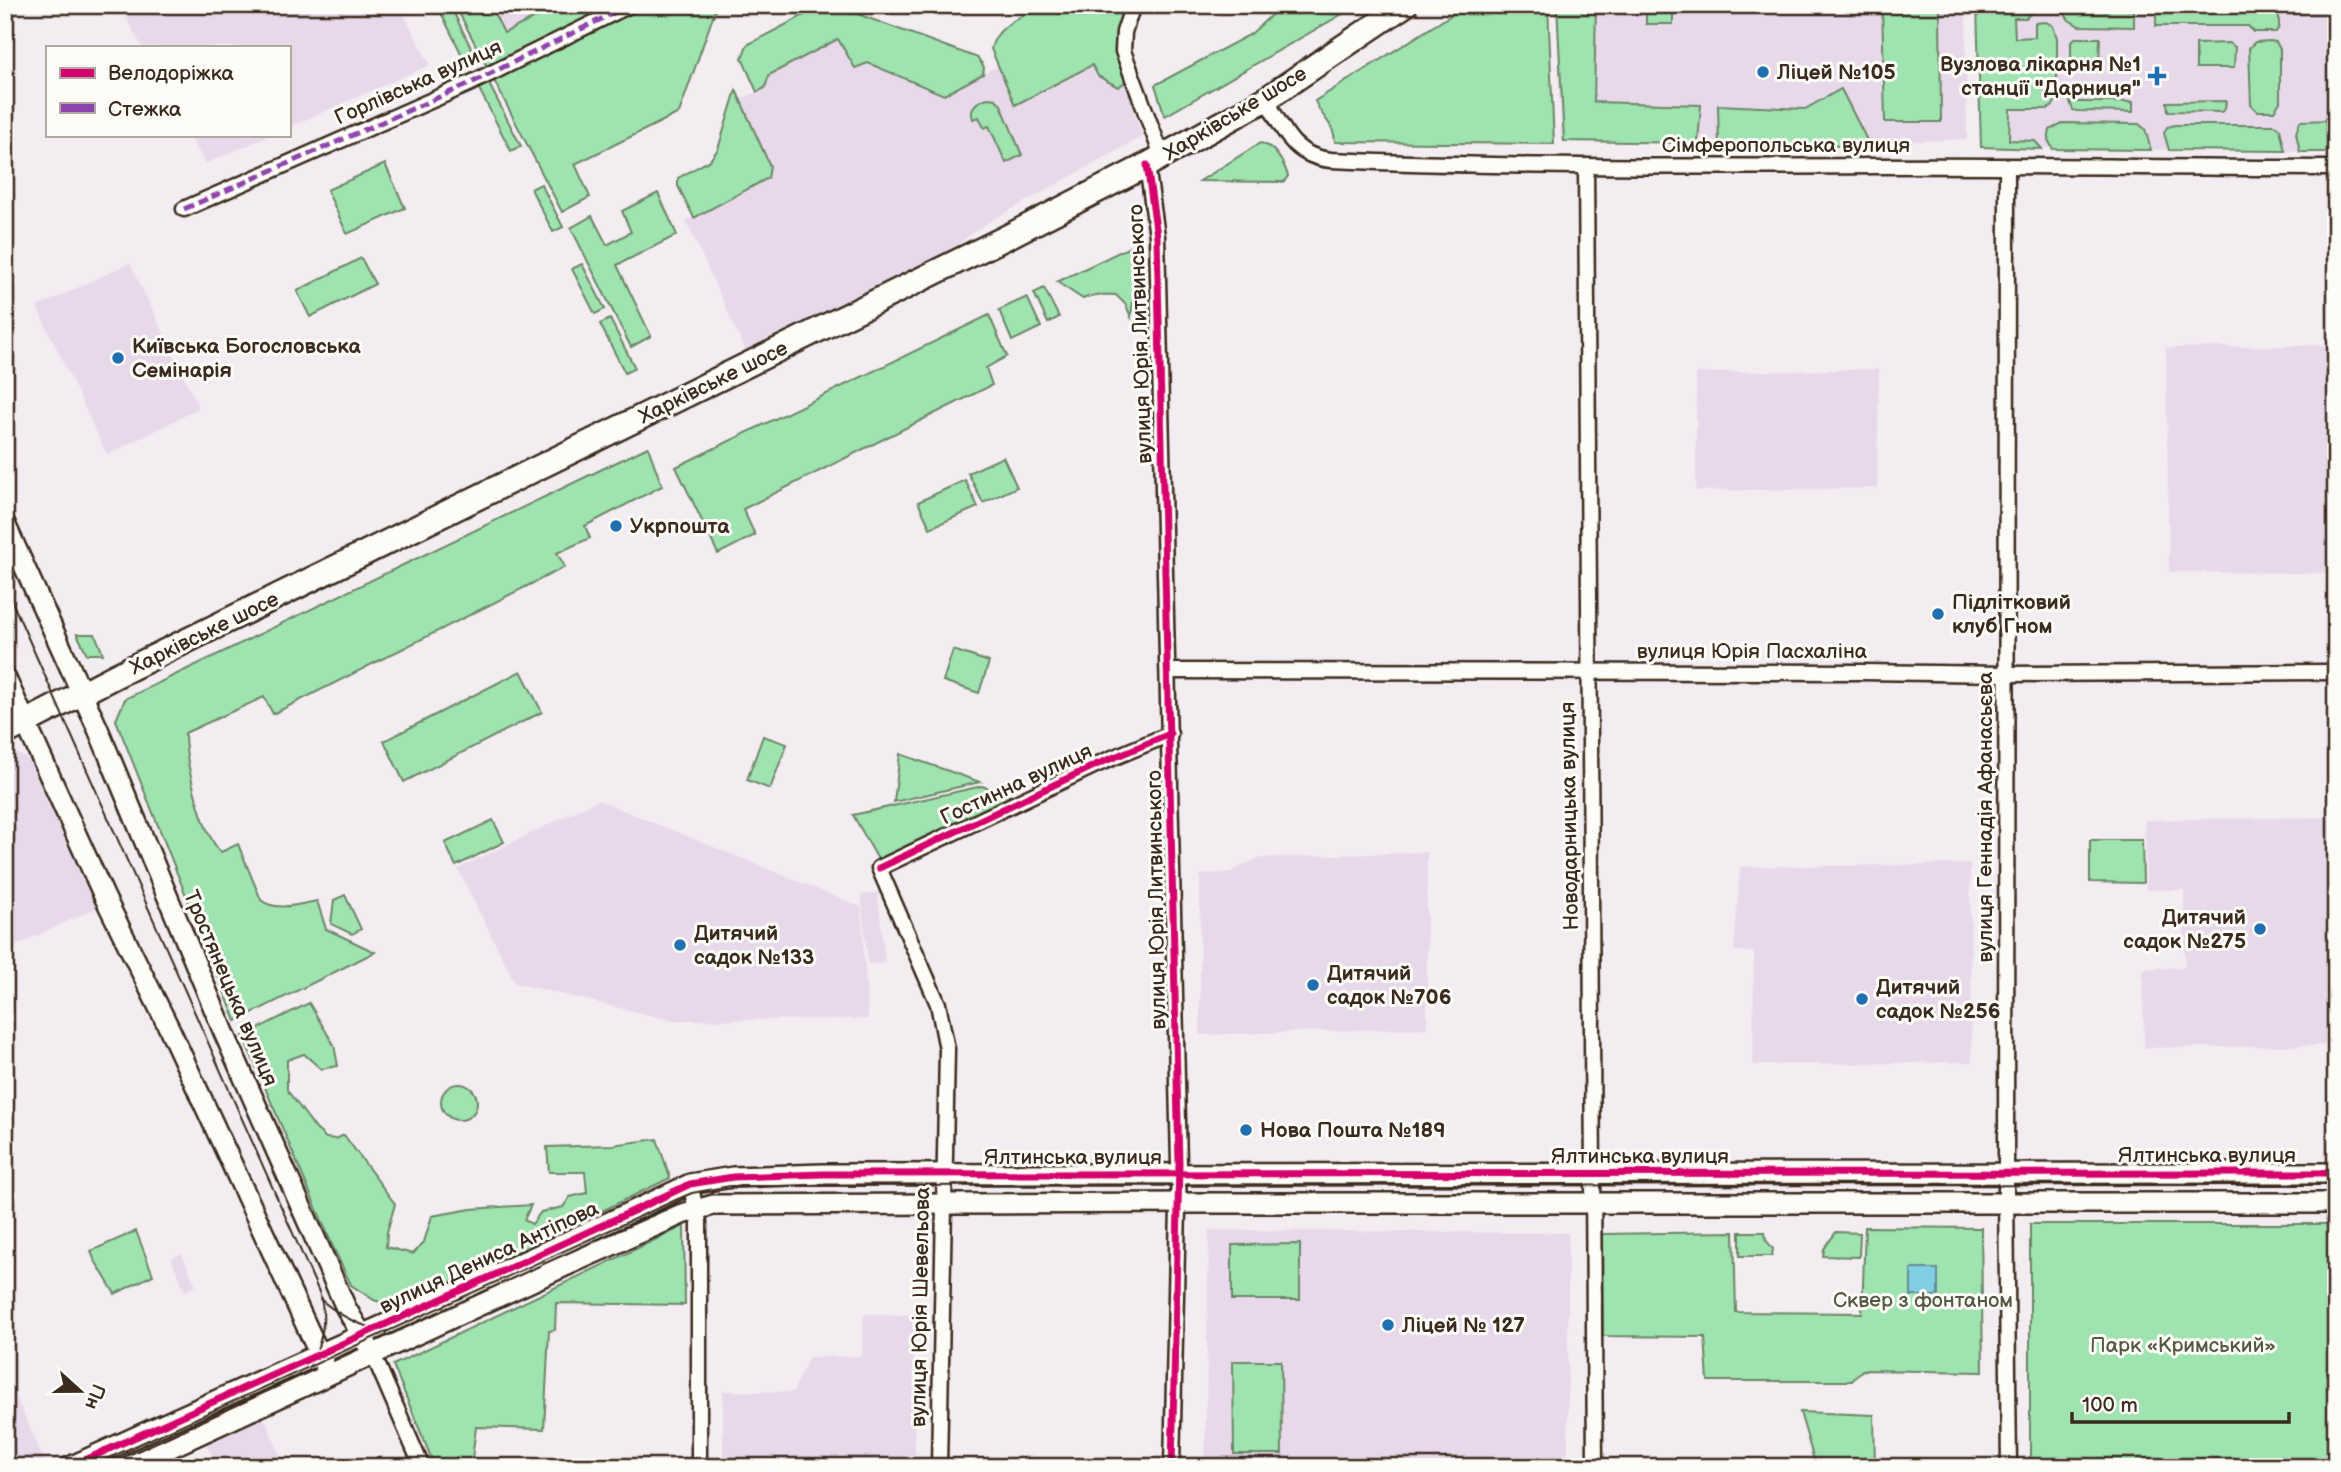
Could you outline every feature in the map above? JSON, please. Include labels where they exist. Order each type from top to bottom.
[{"type":"main road","name":"Харківське шосе","points":[[16,728],[82,693],[968,257],[1154,161],[1266,99],[1405,5]]},
{"type":"street","name":"Горлівська вулиця","points":[[184,209],[471,83],[630,5]]},
{"type":"street","name":"вулиця Юрія Литвинського","points":[[1133,5],[1124,32],[1123,51],[1154,161],[1157,236],[1179,1175],[1172,1467]]},
{"type":"street","name":"Сімферопольська вулиця","points":[[1266,99],[1292,144],[1303,153],[1318,159],[1418,164],[1734,168],[2336,168]]},
{"type":"street","name":"Новодарницька вулиця","points":[[1586,166],[1595,1467]]},
{"type":"street","name":"вулиця Геннадія Афанасьєва","points":[[2007,167],[2006,1203],[2009,1467]]},
{"type":"street","name":"Тростянецька вулиця","points":[[5,524],[82,693],[225,1035],[347,1311],[373,1354],[422,1467]]},
{"type":"street","name":"вулиця Юрія Пасхаліна","points":[[1168,671],[2006,674],[2336,672]]},
{"type":"street","points":[[5,677],[16,728],[170,1030],[329,1374]]},
{"type":"street","name":"Гостинна вулиця","points":[[879,868],[1098,764],[1170,734]]},
{"type":"street","name":"вулиця Юрія Шевельова","points":[[879,868],[938,1004],[947,1049],[939,1467]]},
{"type":"street","name":"Ялтинська вулиця","points":[[943,1174],[2336,1173]]},
{"type":"street","name":"вулиця Дениса Антіпова","points":[[70,1467],[690,1184],[733,1177],[943,1174]]},
{"type":"street","points":[[690,1184],[699,1222],[699,1467]]},
{"type":"street","points":[[943,1203],[2336,1203]]},
{"type":"street","name":"вулиця Дениса Антіпова","points":[[128,1467],[556,1270],[696,1209],[723,1204],[943,1203]]},
{"type":"shaded area","points":[[119,5],[399,5],[430,65],[290,127],[290,46],[141,46]]},
{"type":"shaded area","points":[[478,5],[581,5],[499,45]]},
{"type":"shaded area","name":"Ліцей №105","points":[[1556,5],[1966,5],[1967,139],[1894,142],[1561,140]]},
{"type":"shaded area","name":"Вузлова лікарня №1 станції \"Дарниця\"","points":[[1977,5],[2336,5],[2336,152],[1981,147]]},
{"type":"shaded area","points":[[839,38],[847,54],[944,95],[998,66],[1015,105],[1093,65],[1098,76],[1117,87],[1125,82],[1142,137],[987,223],[963,240],[956,249],[746,352],[686,221],[768,178],[770,166],[740,99],[765,88],[769,75]]},
{"type":"shaded area","points":[[190,136],[269,136],[205,164]]},
{"type":"shaded area","name":"Київська Богословська Семінарія","points":[[130,263],[199,408],[107,455],[37,307]]},
{"type":"shaded area","points":[[2336,345],[2336,573],[2169,572],[2166,348]]},
{"type":"shaded area","points":[[1879,369],[1877,488],[1696,491],[1696,373]]},
{"type":"shaded area","points":[[15,753],[31,760],[38,772],[98,907],[5,951],[5,754]]},
{"type":"shaded area","name":"Дитячий садок №133","points":[[598,800],[861,907],[868,1019],[670,1020],[515,983],[458,869]]},
{"type":"shaded area","name":"Дитячий садок №275","points":[[2336,817],[2336,1045],[2144,1048],[2143,969],[2185,967],[2184,890],[2146,890],[2145,820]]},
{"type":"shaded area","name":"Дитячий садок №706","points":[[1427,852],[1427,1028],[1200,1035],[1200,875],[1231,872],[1258,858]]},
{"type":"shaded area","name":"Дитячий садок №256","points":[[1970,864],[1972,1062],[1753,1065],[1754,952],[1734,951],[1740,867]]},
{"type":"shaded area","points":[[878,893],[885,963],[868,964],[861,895]]},
{"type":"shaded area","name":"Ліцей № 127","points":[[1209,1230],[1568,1233],[1568,1467],[1205,1467]]},
{"type":"shaded area","points":[[182,1254],[196,1286],[185,1291],[171,1258]]},
{"type":"shaded area","points":[[864,1314],[913,1315],[915,1467],[723,1467],[723,1391],[793,1392],[809,1357],[862,1356]]},
{"type":"shaded area","points":[[5,1372],[45,1462],[34,1467],[5,1467]]},
{"type":"shaded area","points":[[262,1412],[285,1467],[216,1467],[204,1438]]},
{"type":"green space","points":[[450,5],[474,54],[464,59],[438,7]]},
{"type":"green space","points":[[455,5],[502,5],[493,11],[504,33],[547,12],[544,5],[717,5],[679,113],[575,164],[590,197],[562,212]]},
{"type":"green space","points":[[823,5],[833,5],[978,58],[984,67],[983,74],[944,95],[868,63],[855,68],[838,39],[769,75],[765,88],[757,92],[742,58],[747,45]]},
{"type":"green space","points":[[1042,5],[1063,5],[1066,12],[1078,5],[1123,5],[1115,38],[1125,82],[1118,87],[1098,76],[1092,65],[1015,105],[991,49],[1004,28]]},
{"type":"green space","points":[[1282,5],[1358,5],[1165,116],[1155,85],[1251,34]]},
{"type":"green space","points":[[1467,5],[1548,5],[1554,144],[1335,142],[1333,130],[1315,101]]},
{"type":"green space","points":[[1557,5],[1596,5],[1594,102],[1701,105],[1698,143],[1564,141]]},
{"type":"green space","points":[[1646,5],[1673,5],[1673,24],[1646,24]]},
{"type":"green space","points":[[1882,5],[1940,5],[1941,122],[1885,122]]},
{"type":"green space","points":[[1977,5],[2034,5],[2034,10],[2026,18],[2014,18],[2015,38],[2035,37],[2035,23],[2046,22],[2053,26],[2057,38],[2057,99],[2052,107],[2047,109],[2010,109],[2009,140],[2035,141],[2042,149],[1981,147]]},
{"type":"green space","points":[[2059,5],[2134,5],[2134,27],[2079,26],[2069,20]]},
{"type":"green space","points":[[2156,5],[2279,5],[2279,27],[2276,32],[2254,32],[2248,26],[2156,26]]},
{"type":"green space","points":[[2075,38],[2100,38],[2099,70],[2071,70],[2071,42]]},
{"type":"green space","points":[[2255,42],[2276,42],[2280,49],[2280,102],[2274,111],[2257,111],[2251,105],[2249,48]]},
{"type":"green space","points":[[2229,43],[2235,47],[2234,68],[2196,68],[2196,44]]},
{"type":"green space","points":[[488,82],[521,146],[511,151],[478,87]]},
{"type":"green space","points":[[1841,89],[1870,146],[1719,145],[1718,105],[1805,109]]},
{"type":"green space","points":[[736,90],[770,166],[768,178],[694,218],[678,186],[678,178],[710,160],[718,149]]},
{"type":"green space","points":[[988,98],[996,99],[1001,105],[1022,155],[1006,163],[989,126],[984,128],[979,117],[973,119],[972,111],[975,105]]},
{"type":"green space","points":[[2226,101],[2225,109],[2221,112],[2168,111],[2167,102]]},
{"type":"green space","points":[[2070,102],[2133,102],[2133,112],[2077,111],[2073,110]]},
{"type":"green space","points":[[2336,120],[2336,152],[2300,152],[2296,133],[2300,121]]},
{"type":"green space","points":[[2062,123],[2139,124],[2145,129],[2151,150],[2053,149],[2048,140],[2050,130]]},
{"type":"green space","points":[[2275,125],[2280,129],[2285,151],[2169,150],[2164,133],[2167,127]]},
{"type":"green space","points":[[1260,143],[1270,147],[1281,160],[1288,176],[1284,182],[1200,181]]},
{"type":"green space","points":[[385,164],[405,208],[347,234],[327,190]]},
{"type":"green space","points":[[541,184],[563,227],[553,232],[531,189]]},
{"type":"green space","points":[[658,193],[677,235],[617,265],[651,336],[631,347],[571,228],[592,216],[607,245],[631,232],[622,211]]},
{"type":"green space","points":[[1140,242],[1131,317],[1126,305],[1116,295],[1095,295],[1083,299],[1057,282]]},
{"type":"green space","points":[[361,258],[375,284],[310,317],[297,291]]},
{"type":"green space","points":[[582,264],[605,309],[595,314],[572,269]]},
{"type":"green space","points":[[1044,288],[1059,317],[1048,323],[1034,293]]},
{"type":"green space","points":[[1027,297],[1041,327],[1012,341],[999,310]]},
{"type":"green space","points":[[989,315],[1007,356],[986,368],[992,385],[743,509],[755,535],[718,554],[676,467]]},
{"type":"green space","points":[[610,319],[635,368],[625,373],[600,324]]},
{"type":"green space","points":[[648,447],[662,486],[585,526],[590,538],[557,553],[565,567],[273,714],[264,697],[185,733],[191,778],[207,830],[221,852],[238,844],[261,900],[273,906],[317,901],[326,929],[375,952],[236,1021],[116,720],[125,699]]},
{"type":"green space","points":[[1003,457],[1017,487],[983,503],[968,473]]},
{"type":"green space","points":[[965,480],[978,507],[930,528],[918,502]]},
{"type":"green space","points":[[77,634],[95,634],[103,654],[87,654]]},
{"type":"green space","points":[[953,650],[989,662],[979,693],[943,681]]},
{"type":"green space","points":[[521,671],[542,712],[404,782],[384,741]]},
{"type":"green space","points":[[763,736],[787,744],[770,789],[747,780]]},
{"type":"green space","points":[[900,754],[980,782],[894,802]]},
{"type":"green space","points":[[982,786],[1016,798],[880,863],[853,815]]},
{"type":"green space","points":[[493,820],[504,842],[456,866],[445,843]]},
{"type":"green space","points":[[2090,840],[2142,840],[2143,883],[2090,882]]},
{"type":"green space","points":[[345,895],[361,929],[352,934],[331,924],[334,900]]},
{"type":"green space","points":[[309,1003],[334,1045],[338,1066],[321,1069],[304,1054],[287,1060],[287,1090],[326,1138],[336,1139],[344,1135],[395,1204],[386,1247],[413,1254],[424,1242],[432,1216],[471,1209],[531,1205],[524,1220],[532,1224],[541,1212],[563,1207],[570,1197],[587,1193],[585,1172],[549,1172],[547,1147],[612,1145],[657,1139],[670,1178],[414,1302],[392,1306],[374,1300],[351,1285],[243,1036]]},
{"type":"green space","points":[[459,1084],[472,1089],[477,1102],[472,1115],[459,1120],[446,1115],[441,1102],[446,1089]]},
{"type":"green space","name":"Парк «Кримський»","points":[[2030,1224],[2336,1224],[2336,1467],[2030,1467]]},
{"type":"green space","points":[[684,1226],[685,1305],[556,1303],[555,1330],[549,1331],[544,1429],[476,1427],[471,1467],[435,1467],[393,1365]]},
{"type":"green space","name":"Сквер з фонтаном","points":[[1865,1227],[1981,1228],[1983,1372],[1862,1370],[1852,1381],[1708,1381],[1705,1337],[1603,1336],[1602,1234],[1734,1232],[1736,1312],[1862,1313]]},
{"type":"green space","points":[[136,1231],[153,1275],[115,1294],[91,1251]]},
{"type":"green space","points":[[1740,1232],[1765,1232],[1766,1240],[1773,1249],[1772,1256],[1740,1256]]},
{"type":"green space","points":[[1836,1232],[1860,1233],[1859,1257],[1823,1256],[1824,1249]]},
{"type":"green space","points":[[1300,1244],[1300,1300],[1232,1300],[1232,1245]]},
{"type":"green space","points":[[1233,1361],[1281,1361],[1282,1454],[1234,1454]]},
{"type":"green space","points":[[1800,1412],[1874,1415],[1875,1467],[1816,1467]]},
{"type":"water","points":[[1911,1269],[1938,1269],[1938,1296],[1911,1296]]},
{"type":"tram line","points":[[5,586],[319,1292],[323,1312],[322,1331],[309,1367]]},
{"type":"tram line","points":[[89,1467],[678,1199],[692,1193],[730,1186],[2336,1185]]},
{"type":"tram line","points":[[320,1299],[352,1320],[388,1331]]},
{"type":"marked path","points":[[184,209],[471,83],[630,5]]},
{"type":"cycle path","points":[[1147,165],[1157,236],[1179,1164],[1172,1467]]},
{"type":"cycle path","points":[[879,868],[1098,764],[1170,734]]},
{"type":"cycle path","points":[[70,1467],[690,1184],[733,1177],[823,1174],[2336,1173]]},
{"type":"place","name":"Ліцей №105","points":[[1763,72]]},
{"type":"place","name":"Вузлова лікарня №1 станції \"Дарниця\"","points":[[2157,76]]},
{"type":"place","name":"Київська Богословська Семінарія","points":[[118,358]]},
{"type":"place","name":"Укрпошта","points":[[616,526]]},
{"type":"place","name":"Підлітковий клуб Гном","points":[[1938,614]]},
{"type":"place","name":"Дитячий садок №275","points":[[2260,929]]},
{"type":"place","name":"Дитячий садок №133","points":[[680,945]]},
{"type":"place","name":"Дитячий садок №706","points":[[1313,985]]},
{"type":"place","name":"Дитячий садок №256","points":[[1862,999]]},
{"type":"place","name":"Нова Пошта №189","points":[[1246,1130]]},
{"type":"place","name":"Ліцей № 127","points":[[1388,1325]]}]
